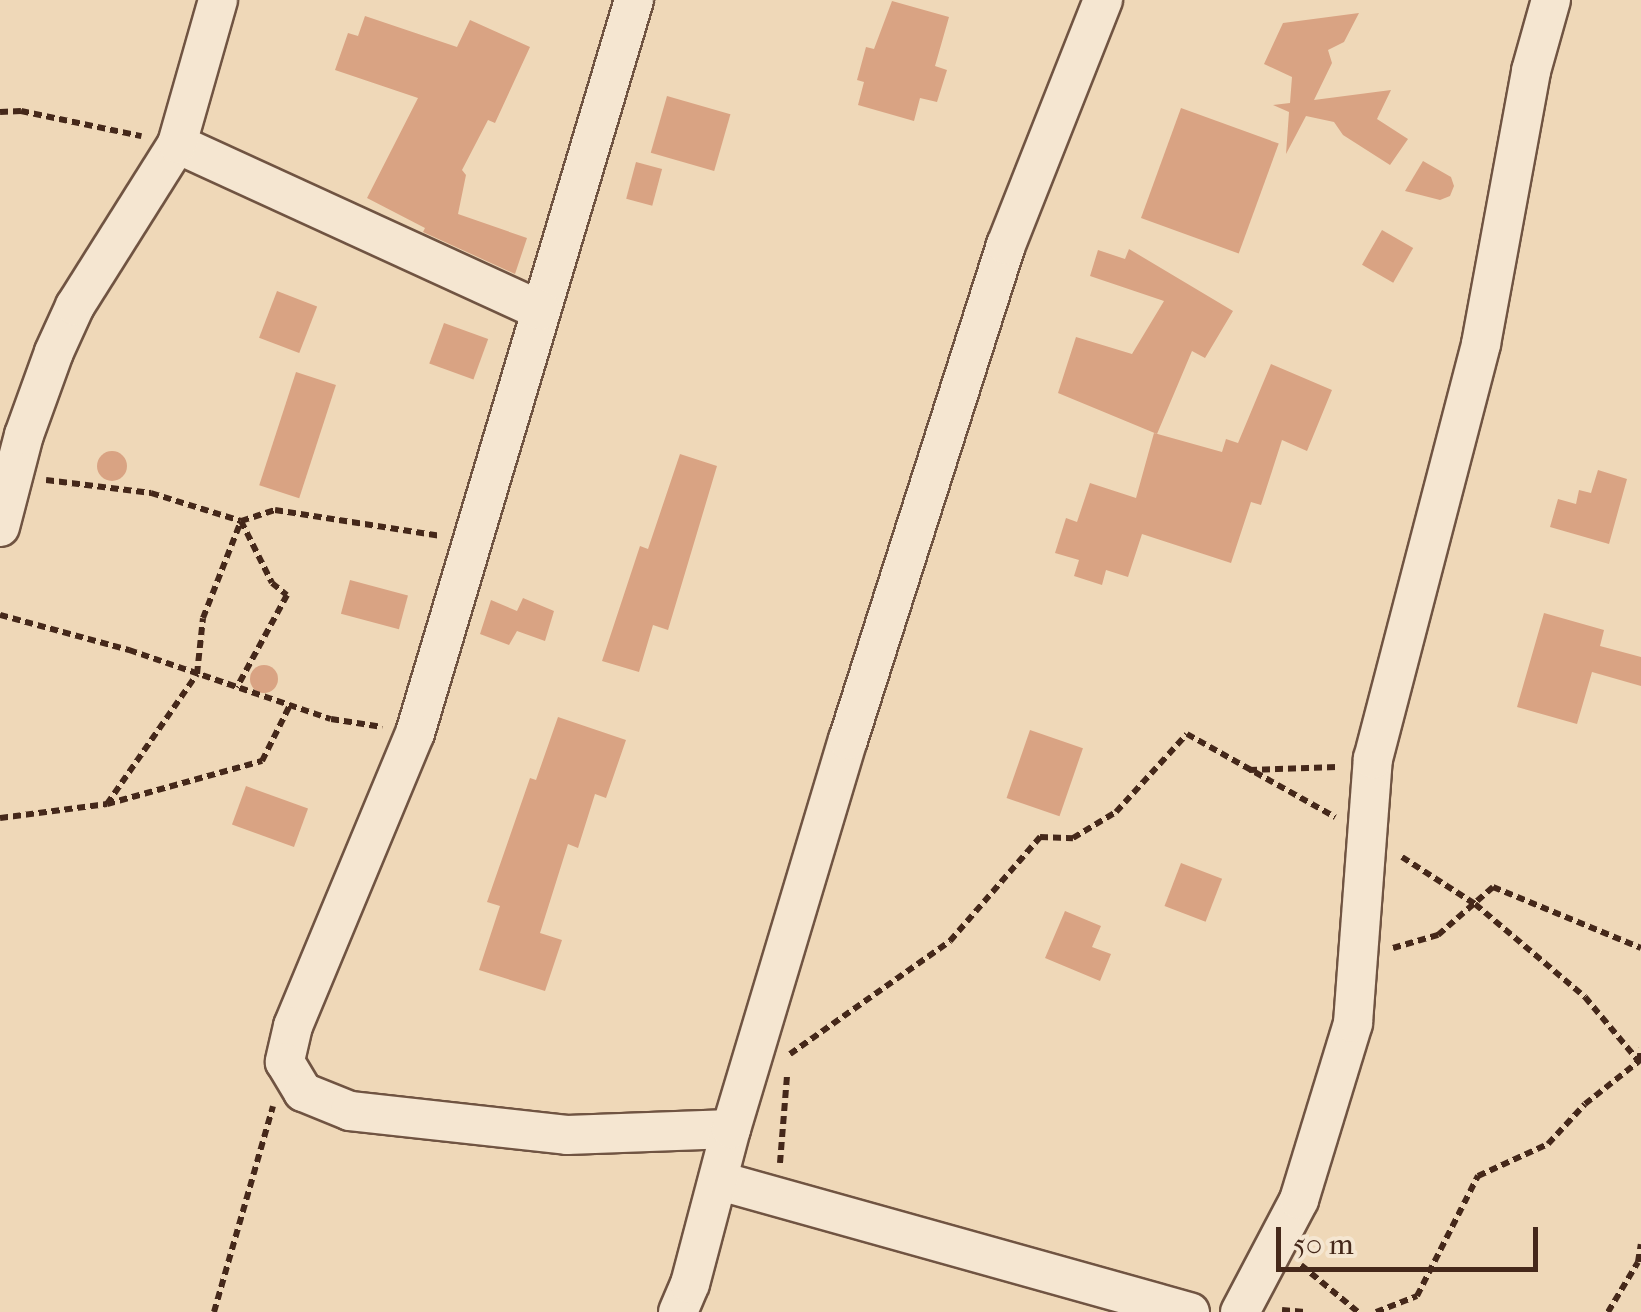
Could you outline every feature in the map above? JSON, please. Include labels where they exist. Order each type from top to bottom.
[{"type":"street","points":[[0,527],[42,386],[76,306],[176,144],[218,0]]},
{"type":"street","points":[[634,0],[415,733],[292,1026],[285,1062],[302,1092],[350,1110],[568,1135],[731,1130]]},
{"type":"street","points":[[678,1312],[1006,245],[1103,0]]},
{"type":"street","points":[[1240,1312],[1299,1200],[1354,1023],[1373,766],[1482,344],[1531,70],[1551,0]]},
{"type":"street","points":[[176,144],[541,311]]},
{"type":"street","points":[[720,1181],[1190,1312]]},
{"type":"path","points":[[0,112],[21,111],[176,144]]},
{"type":"path","points":[[15,475],[151,493],[242,521],[275,510],[472,542]]},
{"type":"path","points":[[107,804],[197,674],[203,618],[242,521]]},
{"type":"path","points":[[237,687],[286,595],[272,583],[242,521]]},
{"type":"path","points":[[0,614],[331,719],[415,733]]},
{"type":"path","points":[[0,818],[107,804],[262,761],[290,705]]},
{"type":"path","points":[[777,1070],[788,1054],[950,940],[1040,838],[1073,838],[1116,812],[1187,734],[1368,836],[1475,904],[1585,997],[1640,1062]]},
{"type":"path","points":[[1248,770],[1373,766]]},
{"type":"path","points":[[1358,958],[1438,935],[1493,887],[1641,948]]},
{"type":"path","points":[[1376,1312],[1418,1296],[1478,1176],[1548,1144],[1585,1104],[1640,1062],[1641,1048]]},
{"type":"path","points":[[775,1197],[788,1054]]},
{"type":"path","points":[[214,1312],[285,1062]]},
{"type":"path","points":[[1608,1312],[1638,1262],[1641,1244]]},
{"type":"path","points":[[1276,1245],[1358,1312]]},
{"type":"building","points":[[892,1],[949,17],[935,66],[947,70],[937,102],[920,98],[914,121],[858,105],[864,82],[857,80],[866,47],[874,49]]},
{"type":"building","points":[[1359,13],[1344,42],[1328,50],[1332,63],[1314,100],[1391,90],[1377,119],[1408,139],[1390,165],[1343,135],[1334,122],[1306,116],[1286,154],[1289,112],[1273,105],[1290,103],[1292,77],[1264,64],[1283,23]]},
{"type":"building","points":[[365,16],[457,47],[470,20],[530,47],[495,123],[488,120],[462,170],[466,175],[458,214],[527,238],[515,274],[423,232],[425,228],[367,198],[418,98],[335,70],[348,33],[358,36]]},
{"type":"building","points":[[667,96],[730,114],[714,171],[651,153]]},
{"type":"building","points":[[1181,108],[1279,144],[1239,254],[1141,218]]},
{"type":"building","points":[[1423,161],[1451,177],[1454,186],[1450,196],[1440,200],[1405,191]]},
{"type":"building","points":[[636,162],[662,169],[652,206],[626,199]]},
{"type":"building","points":[[1382,230],[1413,248],[1393,283],[1362,265]]},
{"type":"building","points":[[1129,249],[1233,311],[1205,358],[1192,351],[1157,434],[1058,393],[1076,337],[1132,354],[1164,301],[1090,276],[1098,250],[1125,259]]},
{"type":"building","points":[[277,291],[317,306],[299,353],[259,338]]},
{"type":"building","points":[[444,323],[488,339],[473,379],[429,363]]},
{"type":"building","points":[[1271,364],[1332,390],[1307,451],[1282,440],[1261,505],[1251,502],[1231,563],[1142,534],[1128,577],[1106,570],[1102,585],[1074,576],[1079,560],[1055,553],[1066,518],[1077,522],[1090,483],[1136,498],[1154,433],[1222,452],[1226,439],[1238,443]]},
{"type":"building","points":[[296,372],[336,385],[299,498],[259,485]]},
{"type":"building","points":[[112,451],[126,460],[127,466],[118,480],[112,481],[98,472],[97,466],[106,452]]},
{"type":"building","points":[[680,454],[717,466],[668,630],[653,625],[639,672],[602,661],[640,546],[648,549]]},
{"type":"building","points":[[1598,470],[1627,479],[1609,544],[1550,527],[1558,499],[1576,504],[1579,490],[1591,493]]},
{"type":"building","points":[[350,580],[408,596],[399,629],[341,614]]},
{"type":"building","points":[[523,598],[554,611],[545,641],[517,631],[509,645],[480,634],[491,600],[517,611]]},
{"type":"building","points":[[1544,613],[1604,630],[1600,646],[1641,657],[1641,686],[1592,672],[1577,724],[1517,707]]},
{"type":"building","points":[[264,665],[274,669],[278,679],[274,689],[264,693],[254,689],[250,679],[254,669]]},
{"type":"building","points":[[558,717],[626,740],[606,798],[595,794],[578,848],[568,844],[540,933],[562,940],[545,991],[479,970],[500,906],[487,902],[530,778],[536,780]]},
{"type":"building","points":[[1030,730],[1083,748],[1060,816],[1007,798]]},
{"type":"building","points":[[246,786],[308,809],[294,847],[232,825]]},
{"type":"building","points":[[1181,863],[1222,879],[1206,922],[1165,906]]},
{"type":"building","points":[[1065,911],[1101,926],[1092,947],[1111,954],[1100,981],[1045,958]]}]
